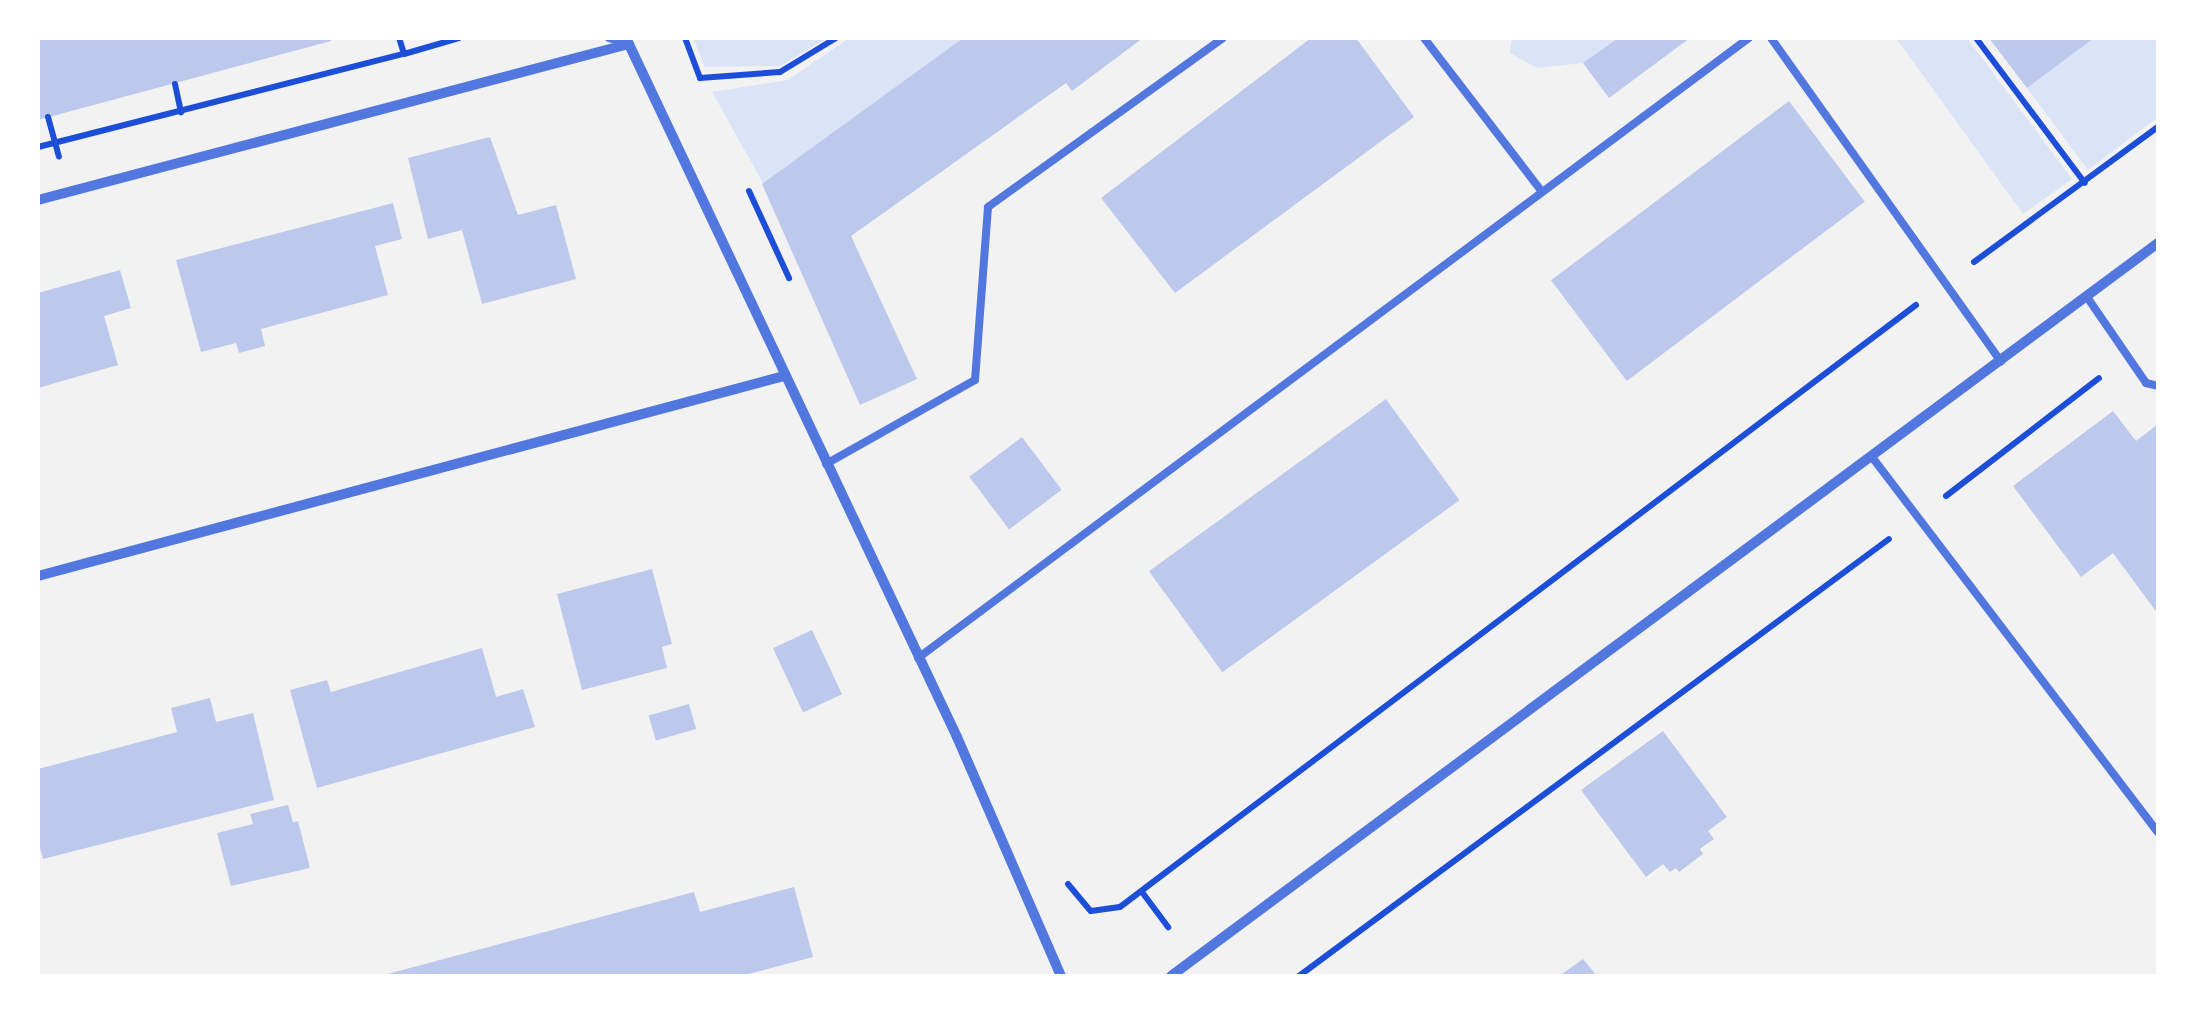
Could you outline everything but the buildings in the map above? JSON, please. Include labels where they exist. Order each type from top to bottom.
[{"type":"street","points":[[38,200],[628,41],[918,658],[1062,976]]},
{"type":"street","points":[[1172,976],[2158,243]]},
{"type":"street","points":[[38,576],[784,376]]},
{"type":"lane","points":[[609,38],[628,41]]},
{"type":"lane","points":[[826,464],[974,380],[988,207],[1223,38]]},
{"type":"lane","points":[[1424,38],[1542,192]]},
{"type":"lane","points":[[918,658],[1749,38]]},
{"type":"lane","points":[[1771,38],[1948,282],[2001,362]]},
{"type":"lane","points":[[2087,297],[2146,384],[2158,386]]},
{"type":"lane","points":[[1872,457],[2158,833]]},
{"type":"path","points":[[399,38],[404,54]]},
{"type":"path","points":[[38,148],[459,38]]},
{"type":"path","points":[[685,38],[700,78],[780,72],[836,38]]},
{"type":"path","points":[[1976,38],[2085,182]]},
{"type":"path","points":[[1065,881],[1092,911],[1120,908],[2158,127]]},
{"type":"path","points":[[750,191],[791,281]]},
{"type":"path","points":[[1300,976],[1918,518],[2126,356]]},
{"type":"shaded area","points":[[693,38],[827,38],[780,66],[705,67]]},
{"type":"shaded area","points":[[849,38],[963,38],[764,185],[712,92],[788,80]]},
{"type":"shaded area","points":[[1512,38],[1618,38],[1583,63],[1537,68],[1510,53]]},
{"type":"shaded area","points":[[1896,38],[1967,38],[2072,179],[2023,214]]},
{"type":"shaded area","points":[[2094,38],[2158,38],[2158,117],[2088,170],[2027,88]]}]
